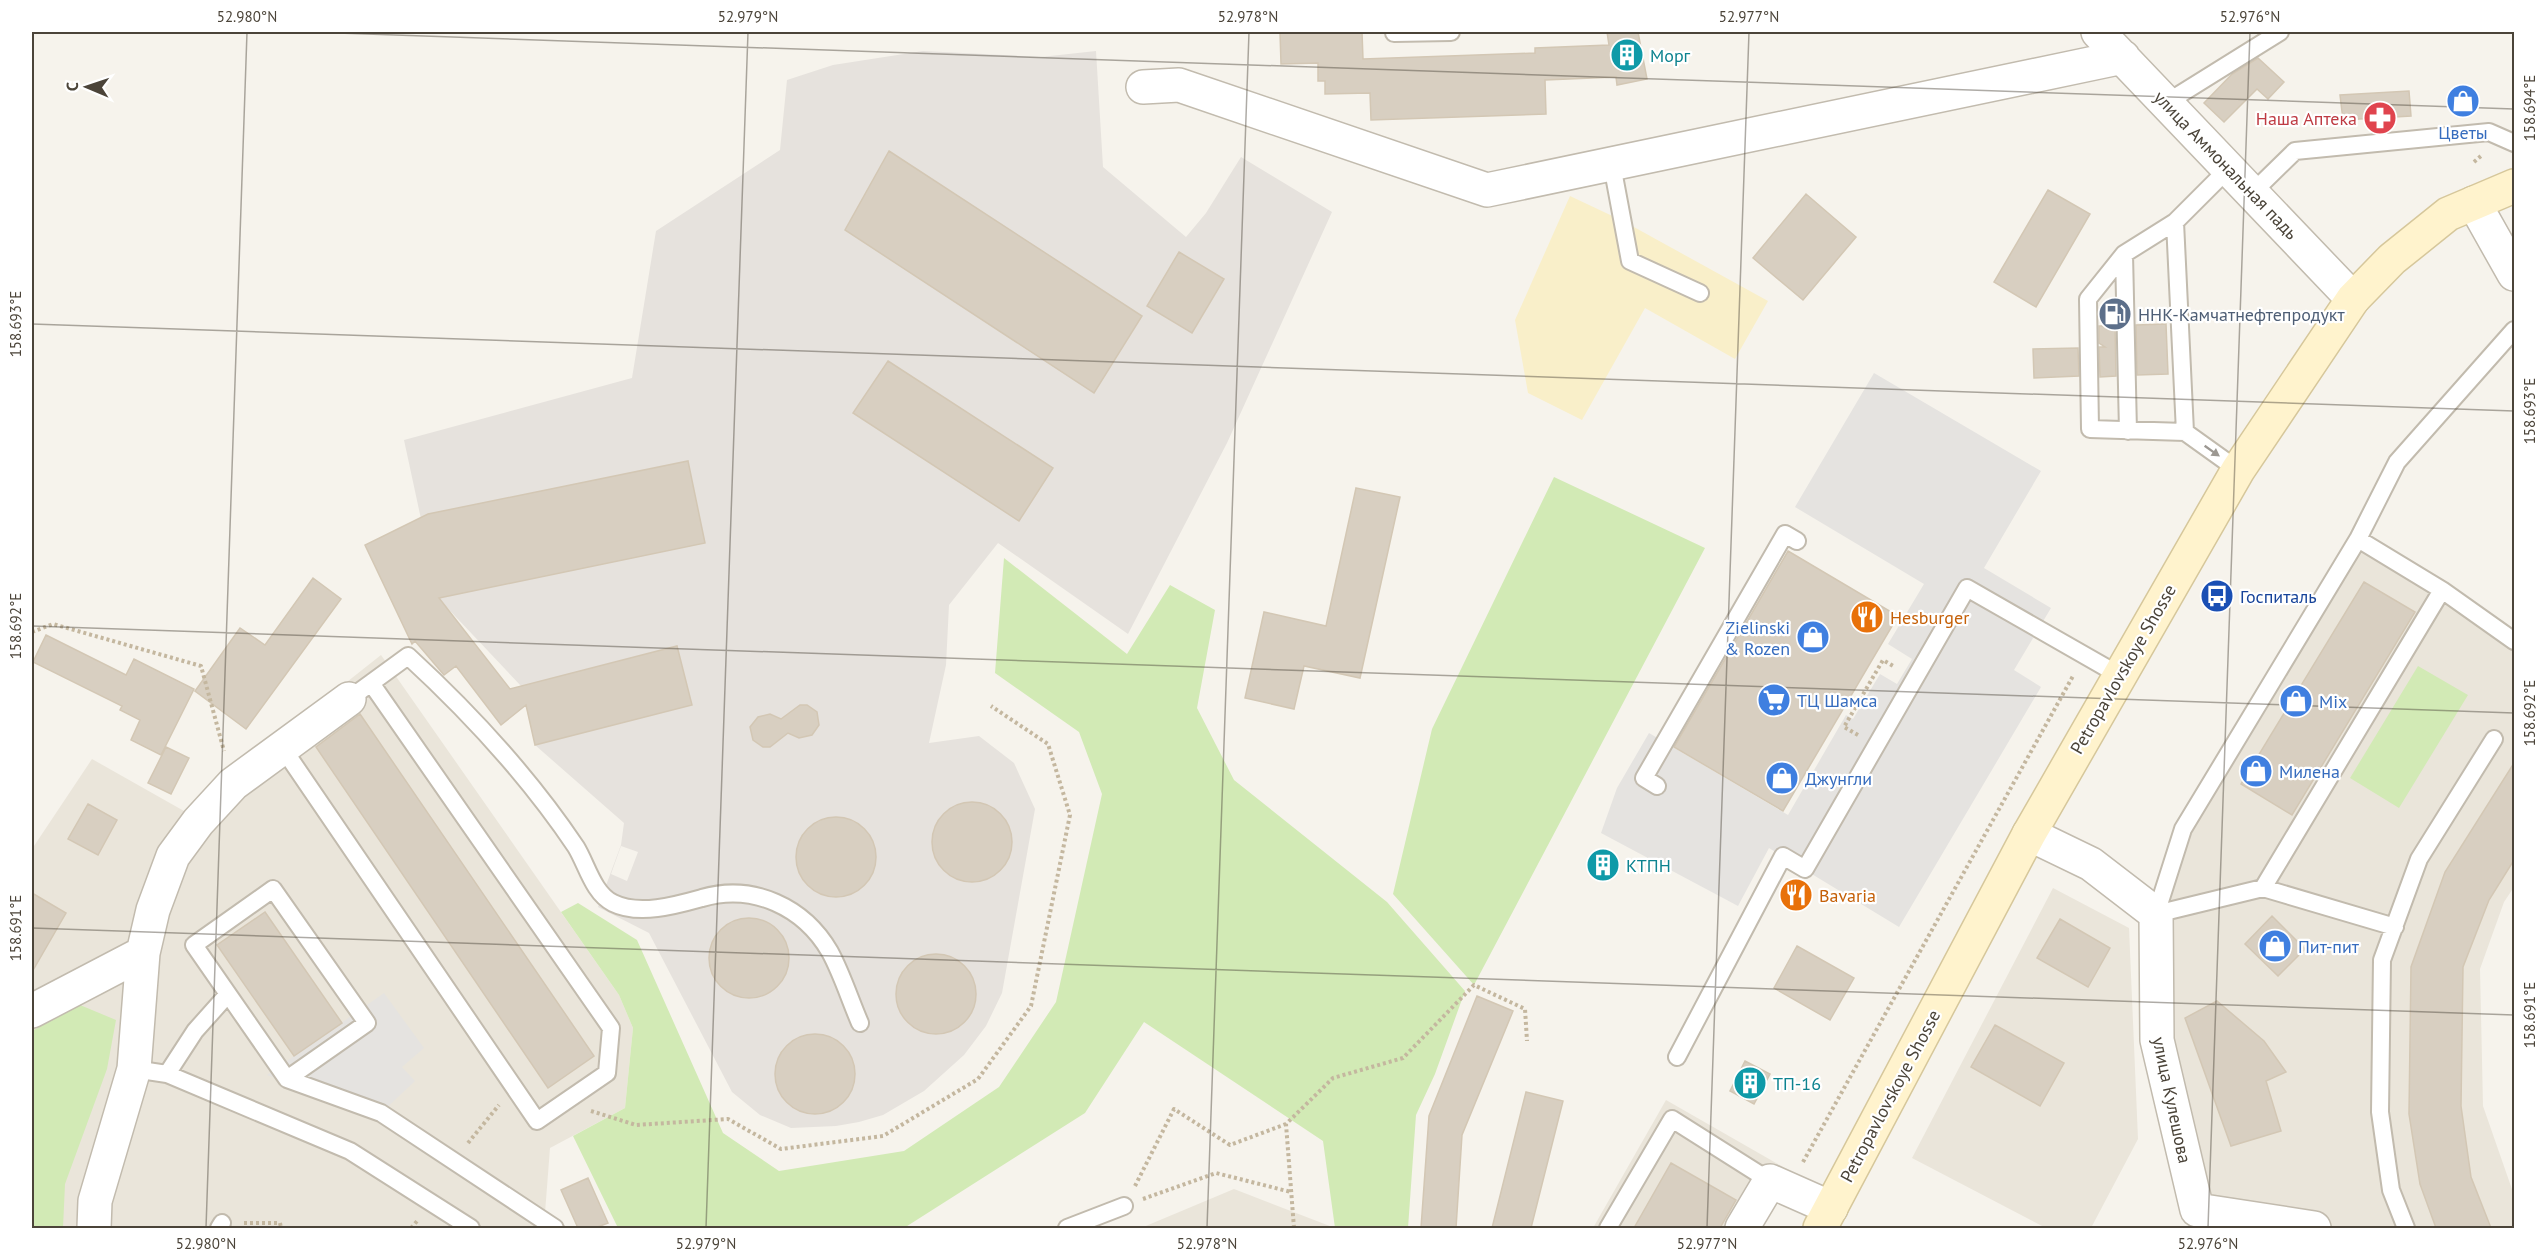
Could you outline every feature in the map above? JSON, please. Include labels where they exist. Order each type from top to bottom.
[{"type":"main road","name":"Petropavlovskoye Shosse","points":[[1825,1219],[2029,834],[2118,675],[2238,470],[2353,299],[2392,259],[2448,214],[2514,186]]},
{"type":"street","name":"улица Аммональная падь","points":[[2098,32],[2353,299]]},
{"type":"street","points":[[1143,87],[1179,86],[1487,190],[2122,57]]},
{"type":"street","points":[[2474,203],[2514,274]]},
{"type":"street","points":[[94,1228],[95,1201],[134,1069],[143,954],[153,910],[173,856],[198,822],[233,784],[360,691]]},
{"type":"street","points":[[2029,834],[2091,864],[2156,914]]},
{"type":"street","name":"улица Кулешова","points":[[2156,914],[2157,1040],[2198,1219],[2314,1228]]},
{"type":"street","points":[[32,1011],[143,954]]},
{"type":"street","points":[[1742,1228],[1779,1185],[1825,1219]]},
{"type":"lane","points":[[1394,33],[1451,32]]},
{"type":"lane","points":[[2166,103],[2280,32]]},
{"type":"lane","points":[[2252,193],[2295,151],[2489,132],[2514,143]]},
{"type":"lane","points":[[1612,165],[1630,261],[1700,293]]},
{"type":"lane","points":[[2229,168],[2175,222],[2124,254],[2088,299],[2090,429],[2185,432],[2238,470]]},
{"type":"lane","points":[[2175,222],[2185,432]]},
{"type":"lane","points":[[2124,254],[2128,431]]},
{"type":"lane","points":[[2156,914],[2183,829],[2358,539],[2397,462],[2514,330]]},
{"type":"lane","points":[[1657,786],[1644,778],[1785,534],[1797,541]]},
{"type":"lane","points":[[2358,539],[2442,590],[2514,641]]},
{"type":"lane","points":[[1677,1057],[1783,856],[1805,869],[1967,588],[2118,675]]},
{"type":"lane","points":[[2263,888],[2442,590]]},
{"type":"lane","points":[[282,747],[512,1088],[537,1121],[606,1073],[611,1028],[360,691],[408,656],[461,705],[543,802],[579,853],[597,887],[613,903],[626,907],[670,907],[715,895],[743,893],[772,900],[797,915],[819,935],[831,954],[860,1023]]},
{"type":"lane","points":[[2406,1228],[2391,1190],[2380,1112],[2382,960],[2419,859],[2494,739]]},
{"type":"lane","points":[[2156,914],[2263,888],[2394,927]]},
{"type":"lane","points":[[287,1079],[367,1023],[273,890],[194,945],[287,1079],[381,1113],[555,1228]]},
{"type":"lane","points":[[167,1074],[195,1031],[228,994]]},
{"type":"lane","points":[[134,1069],[167,1074],[350,1151],[471,1228]]},
{"type":"lane","points":[[1608,1228],[1672,1119],[1779,1185]]},
{"type":"lane","points":[[1067,1228],[1124,1206]]},
{"type":"path","points":[[32,632],[53,624],[201,666],[233,784]]},
{"type":"path","points":[[1877,746],[1844,726],[1883,660]]},
{"type":"path","points":[[1779,1185],[2073,676]]},
{"type":"path","points":[[564,1103],[636,1125],[728,1119],[781,1149],[883,1136],[978,1079],[1031,1006],[1070,815],[1048,744],[991,706]]},
{"type":"path","points":[[1124,1206],[1174,1109],[1230,1145],[1286,1124],[1333,1078],[1403,1058],[1474,985],[1525,1009],[1527,1041]]},
{"type":"path","points":[[454,1160],[512,1088]]},
{"type":"path","points":[[1286,1124],[1294,1228]]},
{"type":"path","points":[[1124,1206],[1216,1173],[1291,1192]]},
{"type":"path","points":[[221,1226],[280,1223],[281,1228]]},
{"type":"shaded area","points":[[923,51],[1041,57],[1096,51],[1103,167],[1186,237],[1206,213],[1241,157],[1332,212],[1227,443],[1128,634],[998,543],[949,605],[946,665],[929,743],[979,736],[1014,763],[1035,809],[1002,993],[986,1026],[964,1055],[924,1091],[883,1115],[859,1122],[836,1126],[791,1128],[760,1115],[732,1092],[649,933],[598,907],[621,845],[624,823],[535,745],[521,686],[438,598],[404,440],[632,378],[656,231],[780,150],[787,80],[833,65]],"holes":[[[621,846],[638,852],[627,881],[611,874]]]},
{"type":"shaded area","points":[[1874,373],[2041,471],[1984,568],[2051,608],[2014,670],[2041,687],[1899,927],[1769,848],[1738,906],[1601,833],[1617,788],[1649,733],[1788,815],[1846,715],[1853,719],[1880,674],[1897,684],[1912,659],[1888,644],[1924,584],[1795,507]]},
{"type":"shaded area","points":[[2358,539],[2514,641],[2514,887],[2504,902],[2480,969],[2483,1106],[2514,1195],[2514,1228],[2314,1228],[2197,1210],[2156,914],[2183,829]]},
{"type":"shaded area","points":[[381,655],[619,995],[633,1028],[625,1108],[550,1148],[544,1226],[546,1228],[32,1228],[32,849],[92,759],[184,811]]},
{"type":"shaded area","points":[[2053,888],[2129,928],[2138,1139],[2091,1228],[2046,1228],[1912,1158]]},
{"type":"shaded area","points":[[384,993],[424,1048],[402,1067],[415,1081],[381,1113],[375,1115],[267,1075]]},
{"type":"shaded area","points":[[1666,1100],[1792,1172],[1757,1228],[1593,1228]]},
{"type":"shaded area","points":[[1234,1189],[1335,1228],[1141,1228]]},
{"type":"green space","points":[[1554,477],[1705,548],[1474,985],[1393,894],[1432,729]]},
{"type":"green space","points":[[1004,558],[1127,654],[1170,585],[1215,610],[1197,708],[1234,780],[1387,902],[1465,991],[1435,1074],[1416,1115],[1408,1228],[1335,1228],[1323,1141],[1144,1022],[1085,1113],[904,1228],[618,1228],[573,1136],[625,1108],[633,1028],[619,995],[561,912],[578,903],[637,940],[723,1133],[779,1171],[904,1151],[999,1087],[1056,1002],[1102,794],[1079,732],[995,673]]},
{"type":"green space","points":[[2418,666],[2468,695],[2399,808],[2350,778]]},
{"type":"green space","points":[[80,1005],[116,1020],[107,1069],[65,1184],[63,1228],[32,1228],[32,1031]]},
{"type":"sand","points":[[1570,196],[1623,221],[1768,301],[1735,359],[1645,308],[1582,420],[1528,393],[1515,320]]},
{"type":"building","points":[[1280,32],[1362,32],[1363,59],[1535,53],[1535,48],[1609,45],[1607,32],[1638,32],[1647,79],[1617,85],[1616,77],[1545,80],[1546,114],[1371,120],[1370,93],[1325,94],[1325,81],[1318,81],[1318,63],[1281,64]]},
{"type":"building","points":[[2258,58],[2284,82],[2268,99],[2257,89],[2224,122],[2204,103],[2232,74]]},
{"type":"building","points":[[2409,91],[2411,116],[2343,120],[2340,95]]},
{"type":"building","points":[[889,151],[1142,316],[1094,393],[845,230]]},
{"type":"building","points":[[2048,190],[2090,214],[2036,307],[1994,282]]},
{"type":"building","points":[[1806,194],[1856,237],[1803,300],[1753,258]]},
{"type":"building","points":[[1179,252],[1224,279],[1192,333],[1147,306]]},
{"type":"building","points":[[2166,324],[2168,374],[2137,375],[2136,325]]},
{"type":"building","points":[[2099,326],[2115,326],[2116,376],[2100,377],[2099,347],[2105,347],[2099,343]]},
{"type":"building","points":[[2078,348],[2079,376],[2034,378],[2033,349]]},
{"type":"building","points":[[888,361],[1053,468],[1019,521],[853,413]]},
{"type":"building","points":[[688,461],[705,543],[439,598],[510,689],[677,646],[692,705],[535,745],[526,705],[501,725],[456,666],[444,675],[415,641],[412,644],[365,545],[428,514]]},
{"type":"building","points":[[1356,488],[1400,497],[1360,678],[1304,666],[1294,709],[1245,698],[1264,612],[1326,626]]},
{"type":"building","name":"ТЦ Шамса","points":[[1788,551],[1898,616],[1783,811],[1674,747]]},
{"type":"building","points":[[313,578],[341,599],[246,729],[195,691],[240,628],[265,645]]},
{"type":"building","points":[[2364,582],[2415,612],[2292,815],[2241,784]]},
{"type":"building","points":[[46,635],[126,675],[134,659],[194,689],[161,755],[131,740],[140,720],[120,710],[122,706],[33,662]]},
{"type":"building","points":[[800,705],[807,705],[817,712],[819,725],[812,735],[799,738],[788,733],[770,747],[763,747],[753,740],[750,727],[758,717],[770,714],[781,719]]},
{"type":"building","points":[[360,714],[594,1056],[548,1088],[316,747]]},
{"type":"building","points":[[166,747],[189,758],[171,794],[148,783]]},
{"type":"building","points":[[2514,763],[2514,860],[2489,900],[2463,967],[2461,1106],[2471,1177],[2491,1228],[2436,1228],[2420,1184],[2409,1114],[2411,967],[2445,872]]},
{"type":"building","points":[[972,802],[987,805],[1000,814],[1009,827],[1012,842],[1009,857],[1000,870],[987,879],[972,882],[957,879],[944,870],[935,857],[932,842],[935,827],[944,814],[957,805]]},
{"type":"building","points":[[88,804],[117,820],[98,855],[68,839]]},
{"type":"building","points":[[836,817],[851,820],[864,829],[873,842],[876,857],[873,872],[864,885],[851,894],[836,897],[821,894],[808,885],[799,872],[796,857],[799,842],[808,829],[821,820]]},
{"type":"building","points":[[32,893],[66,913],[32,972]]},
{"type":"building","points":[[265,912],[342,1023],[294,1056],[217,945]]},
{"type":"building","name":"Пит-пит","points":[[2272,916],[2305,949],[2278,976],[2245,944]]},
{"type":"building","points":[[749,918],[764,921],[777,930],[786,943],[789,958],[786,973],[777,986],[764,995],[749,998],[734,995],[721,986],[712,973],[709,958],[712,943],[721,930],[734,921]]},
{"type":"building","points":[[2060,919],[2110,948],[2088,987],[2037,958]]},
{"type":"building","points":[[1797,946],[1854,978],[1830,1020],[1774,988]]},
{"type":"building","points":[[936,954],[951,957],[964,966],[973,979],[976,994],[973,1009],[964,1022],[951,1031],[936,1034],[921,1031],[908,1022],[899,1009],[896,994],[899,979],[908,966],[921,957]]},
{"type":"building","points":[[1477,996],[1513,1011],[1462,1135],[1456,1228],[1421,1228],[1429,1116]]},
{"type":"building","points":[[2217,1001],[2264,1041],[2286,1072],[2266,1081],[2281,1131],[2231,1146],[2185,1018]]},
{"type":"building","points":[[1995,1025],[2064,1063],[2040,1106],[1971,1067]]},
{"type":"building","points":[[815,1034],[830,1037],[843,1046],[852,1059],[855,1074],[852,1089],[843,1102],[830,1111],[815,1114],[800,1111],[787,1102],[778,1089],[775,1074],[778,1059],[787,1046],[800,1037]]},
{"type":"building","name":"ТП-16","points":[[1745,1061],[1770,1074],[1754,1104],[1730,1091]]},
{"type":"building","points":[[1526,1092],[1563,1101],[1531,1228],[1492,1228]]},
{"type":"building","points":[[1671,1163],[1736,1200],[1720,1228],[1634,1228]]},
{"type":"building","points":[[588,1178],[608,1223],[595,1228],[578,1228],[561,1190]]},
{"type":"place","name":"Морг","points":[[1627,55]]},
{"type":"place","name":"Цветы","points":[[2463,101]]},
{"type":"place","name":"Наша Аптека","points":[[2380,118]]},
{"type":"place","name":"ННК-Камчатнефтепродукт","points":[[2115,314]]},
{"type":"place","name":"Госпиталь","points":[[2217,596]]},
{"type":"place","name":"Hesburger","points":[[1867,617]]},
{"type":"place","name":"Zielinski & Rozen","points":[[1813,637]]},
{"type":"place","name":"ТЦ Шамса","points":[[1774,700]]},
{"type":"place","name":"Mix","points":[[2296,701]]},
{"type":"place","name":"Милена","points":[[2256,771]]},
{"type":"place","name":"Джунгли","points":[[1782,778]]},
{"type":"place","name":"КТПН","points":[[1603,865]]},
{"type":"place","name":"Bavaria","points":[[1796,895]]},
{"type":"place","name":"Пит-пит","points":[[2275,946]]},
{"type":"place","name":"ТП-16","points":[[1750,1083]]}]
